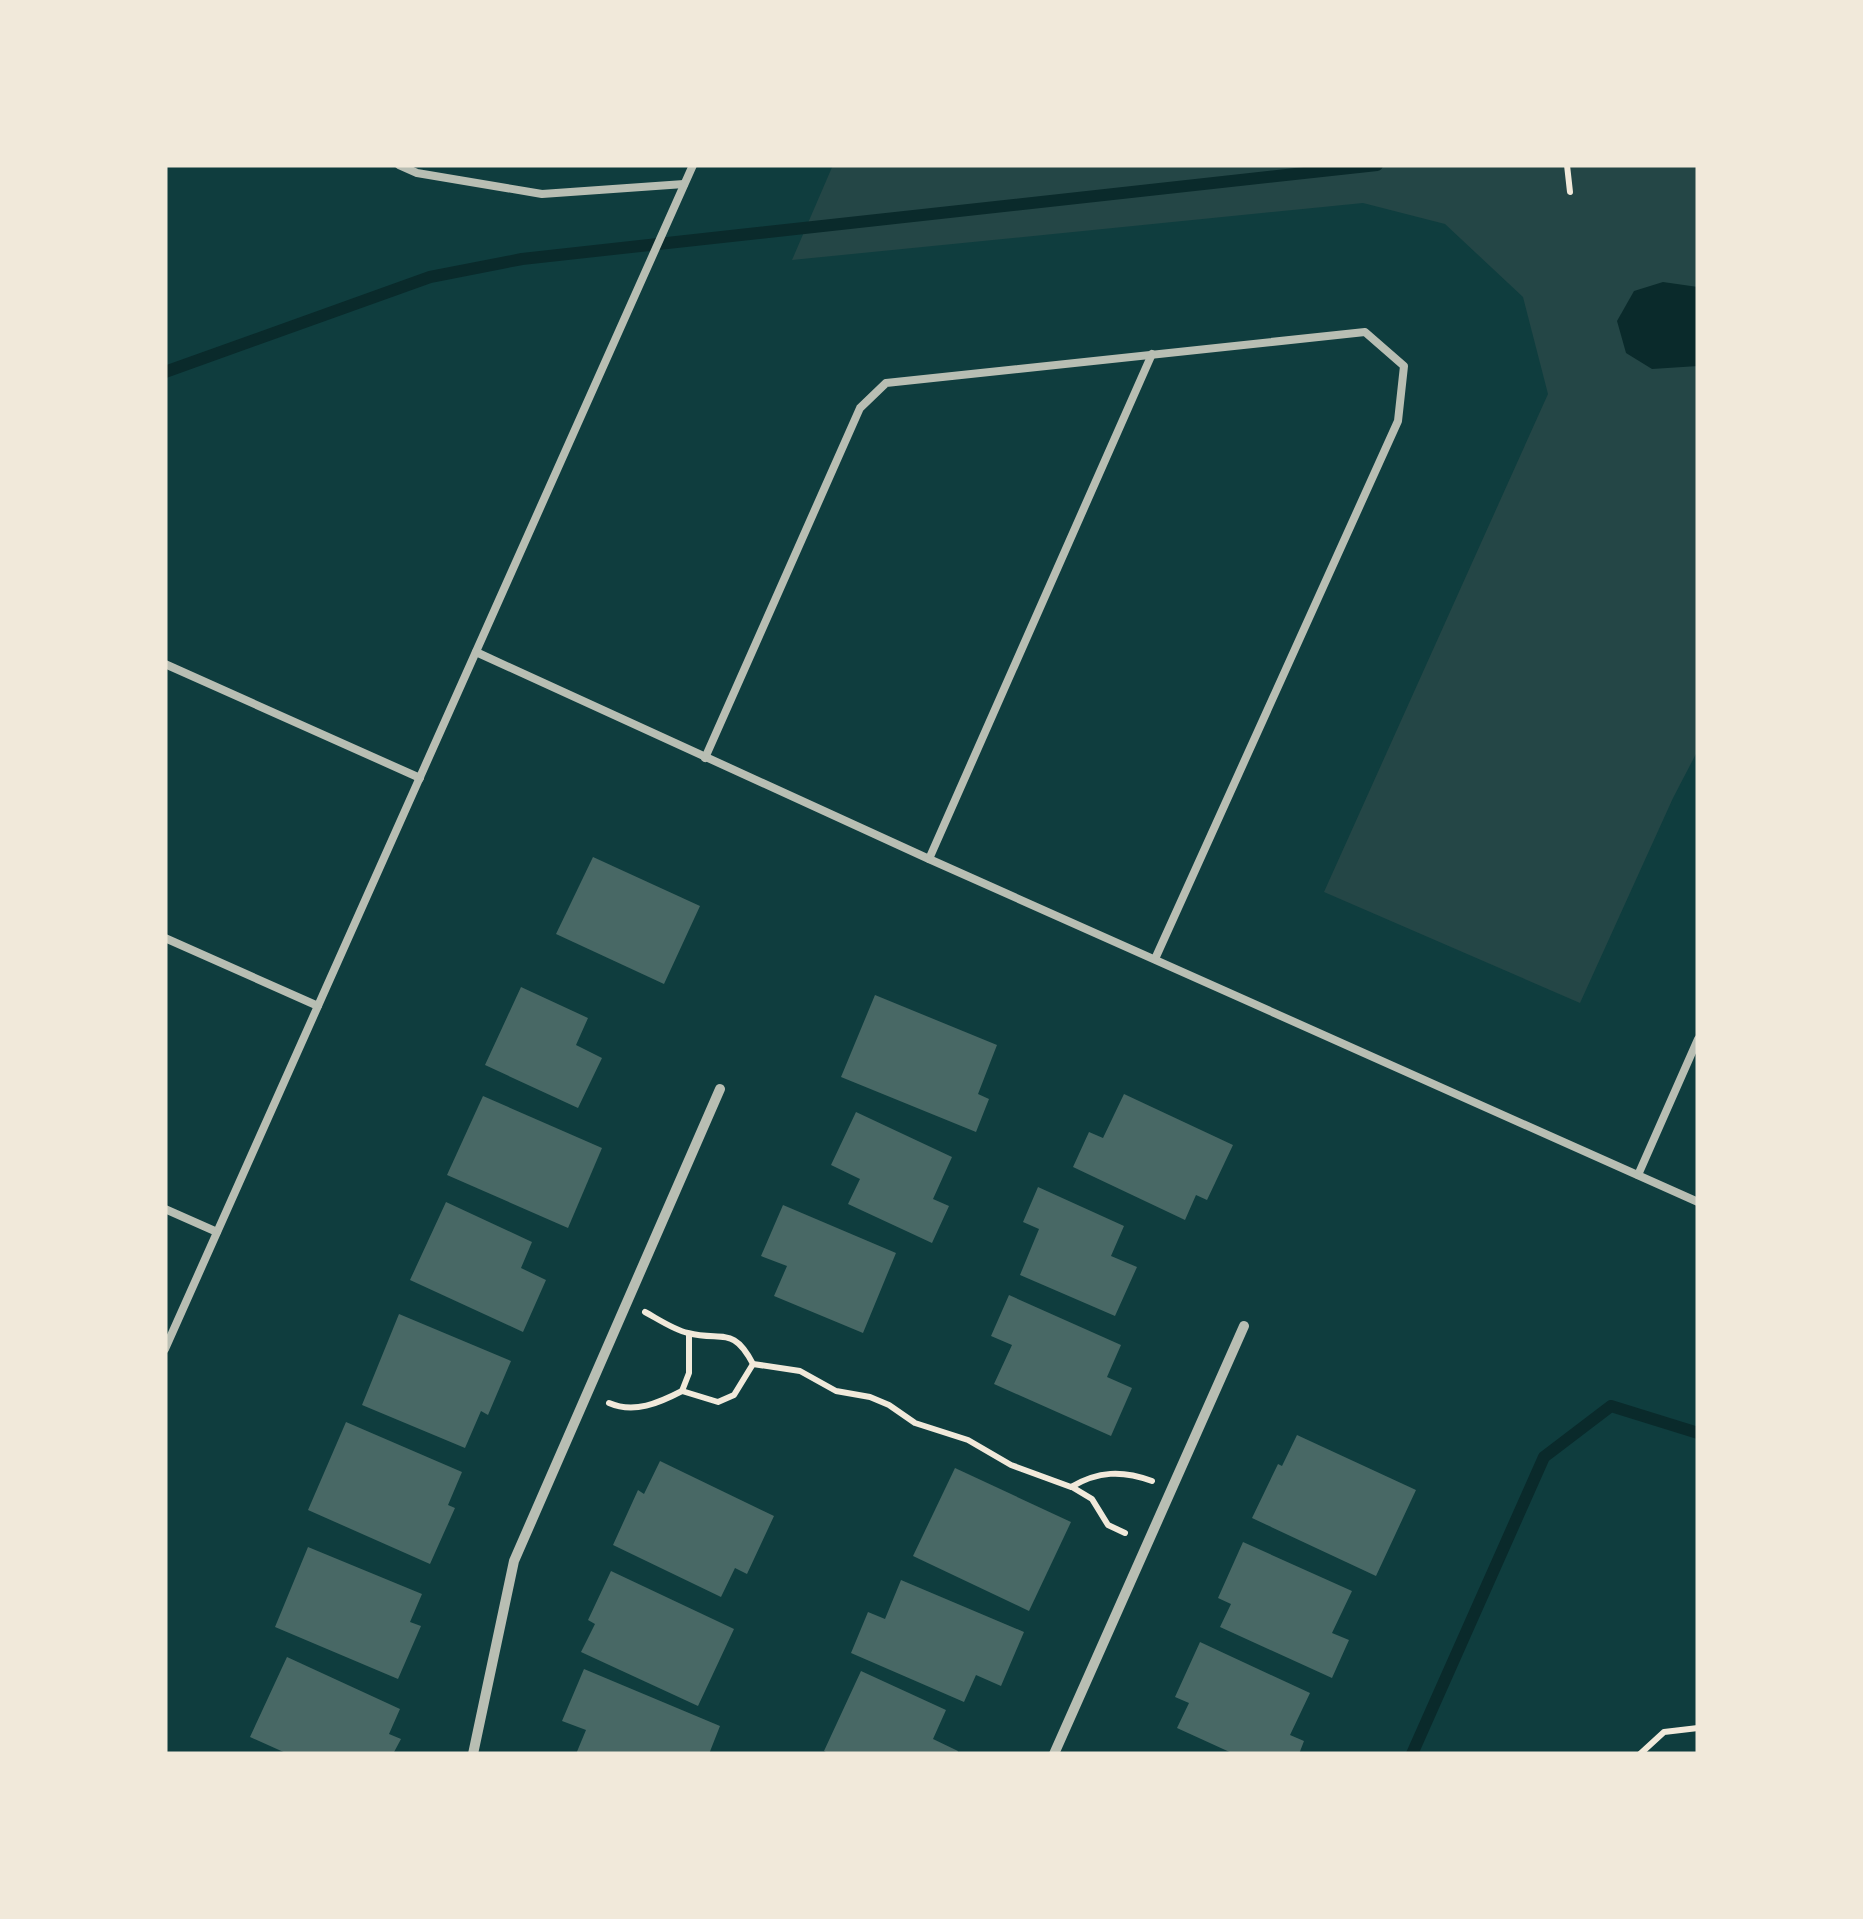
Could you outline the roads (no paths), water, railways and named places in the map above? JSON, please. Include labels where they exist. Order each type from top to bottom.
[{"type":"street","points":[[473,1754],[514,1561],[720,1088]]},
{"type":"street","points":[[1054,1754],[1244,1326]]},
{"type":"lane","points":[[398,165],[417,174],[542,194],[684,184]]},
{"type":"lane","points":[[165,1349],[693,165]]},
{"type":"lane","points":[[705,758],[860,408],[886,383],[1365,332],[1404,366],[1398,421],[1156,958]]},
{"type":"lane","points":[[929,859],[1152,354]]},
{"type":"lane","points":[[476,652],[1698,1202]]},
{"type":"lane","points":[[165,664],[420,778]]},
{"type":"lane","points":[[165,938],[318,1006]]},
{"type":"lane","points":[[1638,1175],[1698,1039]]},
{"type":"lane","points":[[165,1209],[217,1232]]},
{"type":"waterway","points":[[165,372],[430,277],[522,259],[1377,165]]},
{"type":"waterway","points":[[1412,1754],[1544,1457],[1611,1406],[1698,1433]]}]
